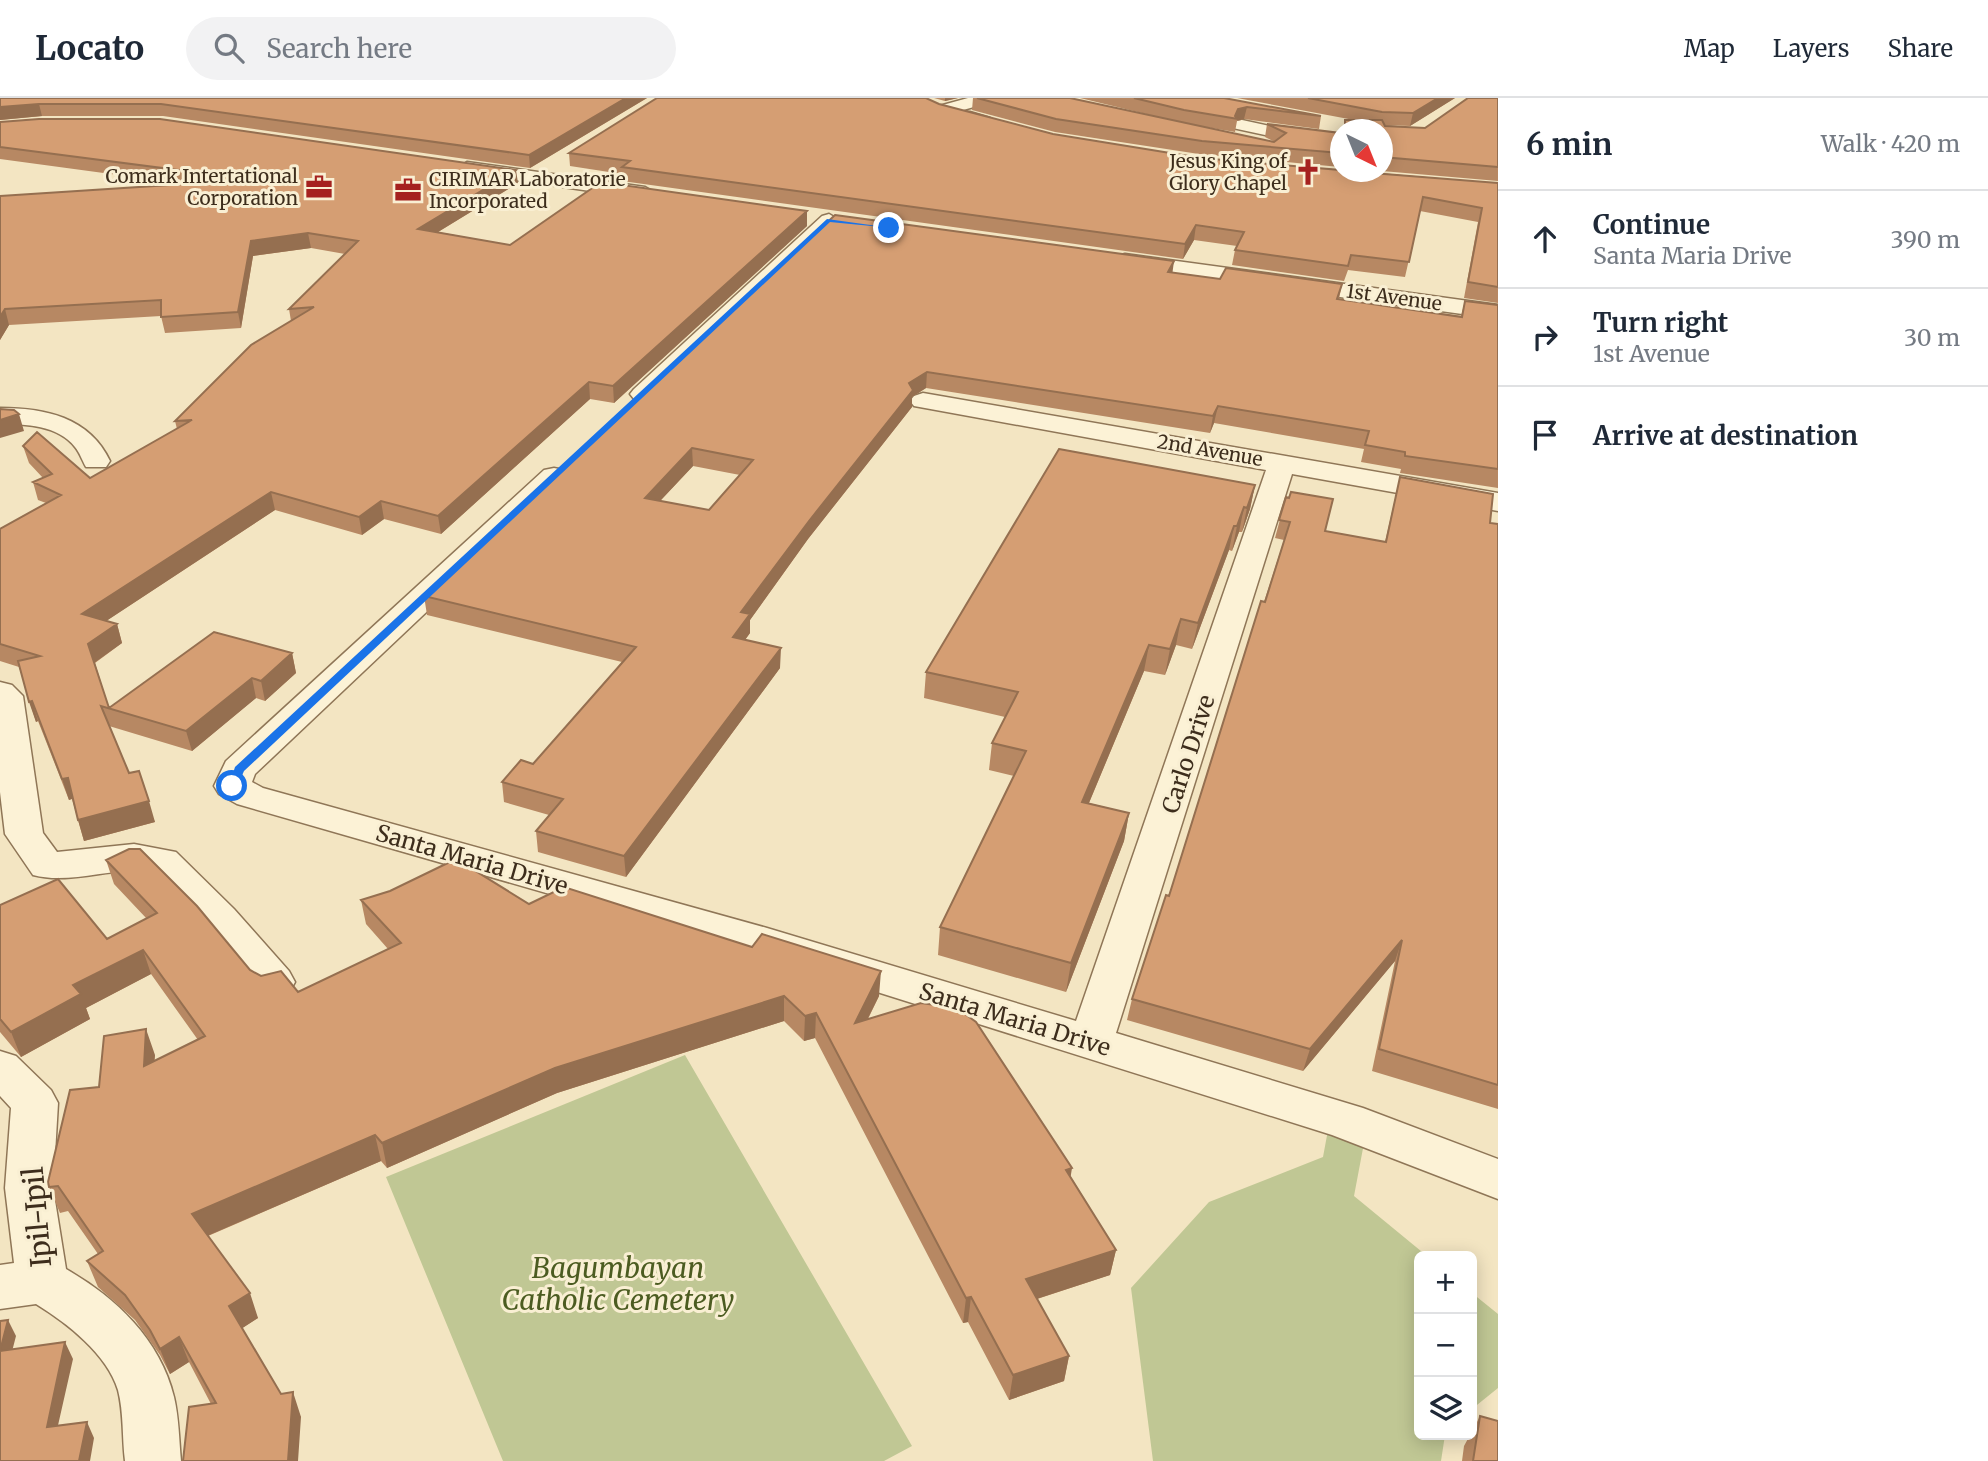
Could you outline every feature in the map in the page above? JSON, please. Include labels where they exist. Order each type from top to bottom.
[{"type":"street","points":[[986,98],[944,110],[1003,127]]},
{"type":"street","points":[[1117,98],[1262,130],[1330,138]]},
{"type":"street","points":[[1195,98],[1330,122]]},
{"type":"street","points":[[1103,112],[1222,139],[1272,146]]},
{"type":"street","points":[[535,177],[558,163]]},
{"type":"street","points":[[446,165],[659,196]]},
{"type":"street","points":[[620,415],[841,222],[800,216]]},
{"type":"street","name":"1st Avenue","points":[[1107,258],[1498,312]]},
{"type":"street","name":"2nd Avenue","points":[[923,401],[1498,502]]},
{"type":"street","points":[[0,416],[32,415],[61,426],[79,435],[92,447],[96,461]]},
{"type":"street","name":"Santa Maria Drive","points":[[579,453],[239,769],[232,786],[250,796],[752,938],[1346,1121],[1498,1179]]},
{"type":"street","name":"Carlo Drive","points":[[1091,1043],[1160,841],[1282,463]]},
{"type":"street","points":[[0,692],[6,696],[6,749],[12,840],[47,866],[116,859],[162,861],[220,919],[274,982]]},
{"type":"street","name":"Ipil-Ipil","points":[[0,1068],[35,1103],[21,1284],[75,1300],[111,1331],[144,1386],[153,1461]]},
{"type":"green space","name":"Bagumbayan Catholic Cemetery","points":[[685,1055],[912,1446],[884,1461],[503,1461],[386,1177]]},
{"type":"green space","points":[[1328,1130],[1364,1143],[1354,1196],[1421,1251],[1414,1251],[1414,1440],[1444,1440],[1441,1461],[1153,1461],[1131,1288],[1209,1202],[1323,1157]]},
{"type":"green space","points":[[1477,1297],[1498,1314],[1498,1388],[1477,1405]]},
{"type":"building","points":[[0,98],[626,98],[529,155],[161,104],[39,104],[0,107]]},
{"type":"building","points":[[657,98],[926,98],[939,104],[1053,134],[1201,158],[1330,169],[1330,182],[1393,182],[1393,175],[1498,183],[1498,287],[1468,282],[1482,208],[1423,197],[1409,262],[1351,255],[1348,266],[1235,250],[1244,232],[1196,225],[1185,244],[622,167],[630,161],[569,153]]},
{"type":"building","points":[[977,98],[1070,98],[1274,142],[1286,133],[1267,124],[1330,132],[1330,152],[1202,141],[1056,119]]},
{"type":"building","points":[[1134,98],[1224,98],[1321,116],[1247,107],[1238,109],[1235,116],[1238,119]]},
{"type":"building","points":[[1308,98],[1438,98],[1413,113],[1382,112]]},
{"type":"building","points":[[1468,98],[1498,98],[1498,167],[1393,158],[1393,126],[1425,128]]},
{"type":"building","points":[[39,119],[160,119],[516,170],[418,229],[510,245],[601,182],[807,211],[613,386],[589,382],[438,516],[381,501],[359,517],[271,492],[82,614],[117,624],[88,644],[109,708],[214,632],[292,653],[261,681],[252,678],[186,731],[101,706],[129,773],[139,771],[149,801],[78,820],[68,778],[62,779],[32,701],[29,702],[18,661],[40,656],[0,644],[0,529],[61,495],[33,482],[52,474],[23,446],[37,432],[90,478],[192,420],[175,421],[251,345],[314,307],[289,309],[358,241],[308,233],[251,241],[238,312],[161,317],[161,300],[5,309],[0,317],[0,196],[185,184],[185,171],[0,147],[0,122]]},
{"type":"building","points":[[835,215],[1174,261],[1168,272],[1220,279],[1226,268],[1342,284],[1337,299],[1462,317],[1465,301],[1498,305],[1498,469],[1405,456],[1405,452],[1365,445],[1369,431],[1218,406],[1213,416],[927,372],[909,383],[913,390],[741,612],[750,614],[733,637],[781,648],[624,856],[536,831],[563,799],[502,782],[521,760],[533,764],[636,647],[424,596]],"holes":[[[692,448],[753,460],[709,510],[645,498]]]},
{"type":"building","points":[[0,409],[14,410],[19,414],[0,420]]},
{"type":"building","points":[[1059,449],[1255,485],[1247,508],[1244,507],[1237,526],[1234,526],[1198,623],[1181,619],[1170,649],[1149,645],[1082,802],[1129,813],[1071,963],[940,927],[1026,751],[992,743],[1018,692],[926,672]]},
{"type":"building","points":[[1400,477],[1493,494],[1490,523],[1498,524],[1498,1085],[1379,1049],[1402,940],[1310,1049],[1132,999],[1166,895],[1169,896],[1261,601],[1265,602],[1290,522],[1279,520],[1286,497],[1289,498],[1291,492],[1333,499],[1325,531],[1386,542]]},
{"type":"building","points":[[129,849],[140,849],[197,906],[250,970],[261,976],[281,971],[298,992],[401,943],[361,900],[390,891],[456,859],[529,904],[564,887],[752,947],[762,934],[881,971],[855,1023],[921,1003],[957,1008],[976,1022],[1072,1168],[1066,1170],[1116,1250],[1026,1279],[1069,1356],[1013,1375],[971,1297],[966,1298],[816,1013],[805,1016],[784,996],[555,1068],[382,1143],[375,1135],[192,1214],[250,1293],[229,1306],[281,1394],[293,1392],[288,1461],[183,1461],[189,1407],[216,1403],[179,1337],[160,1349],[125,1295],[87,1261],[103,1251],[58,1186],[49,1187],[48,1182],[70,1090],[99,1087],[104,1036],[146,1029],[144,1066],[205,1036],[143,950],[73,985],[81,994],[11,1032],[0,1019],[0,905],[58,879],[107,939],[157,913],[106,860]]},
{"type":"building","points":[[8,1320],[0,1351],[0,1321]]},
{"type":"building","points":[[65,1342],[47,1427],[87,1422],[79,1461],[0,1461],[0,1351]]},
{"type":"building","points":[[1480,1416],[1498,1421],[1498,1461],[1473,1461]]},
{"type":"place","name":"Jesus King of Glory Chapel","points":[[1308,172]]},
{"type":"place","name":"Comark Intertational Corporation","points":[[319,187]]},
{"type":"place","name":"CIRIMAR Laboratorie Incorporated","points":[[408,190]]},
{"type":"route","points":[[232,786],[239,769],[829,220],[889,228]]}]
